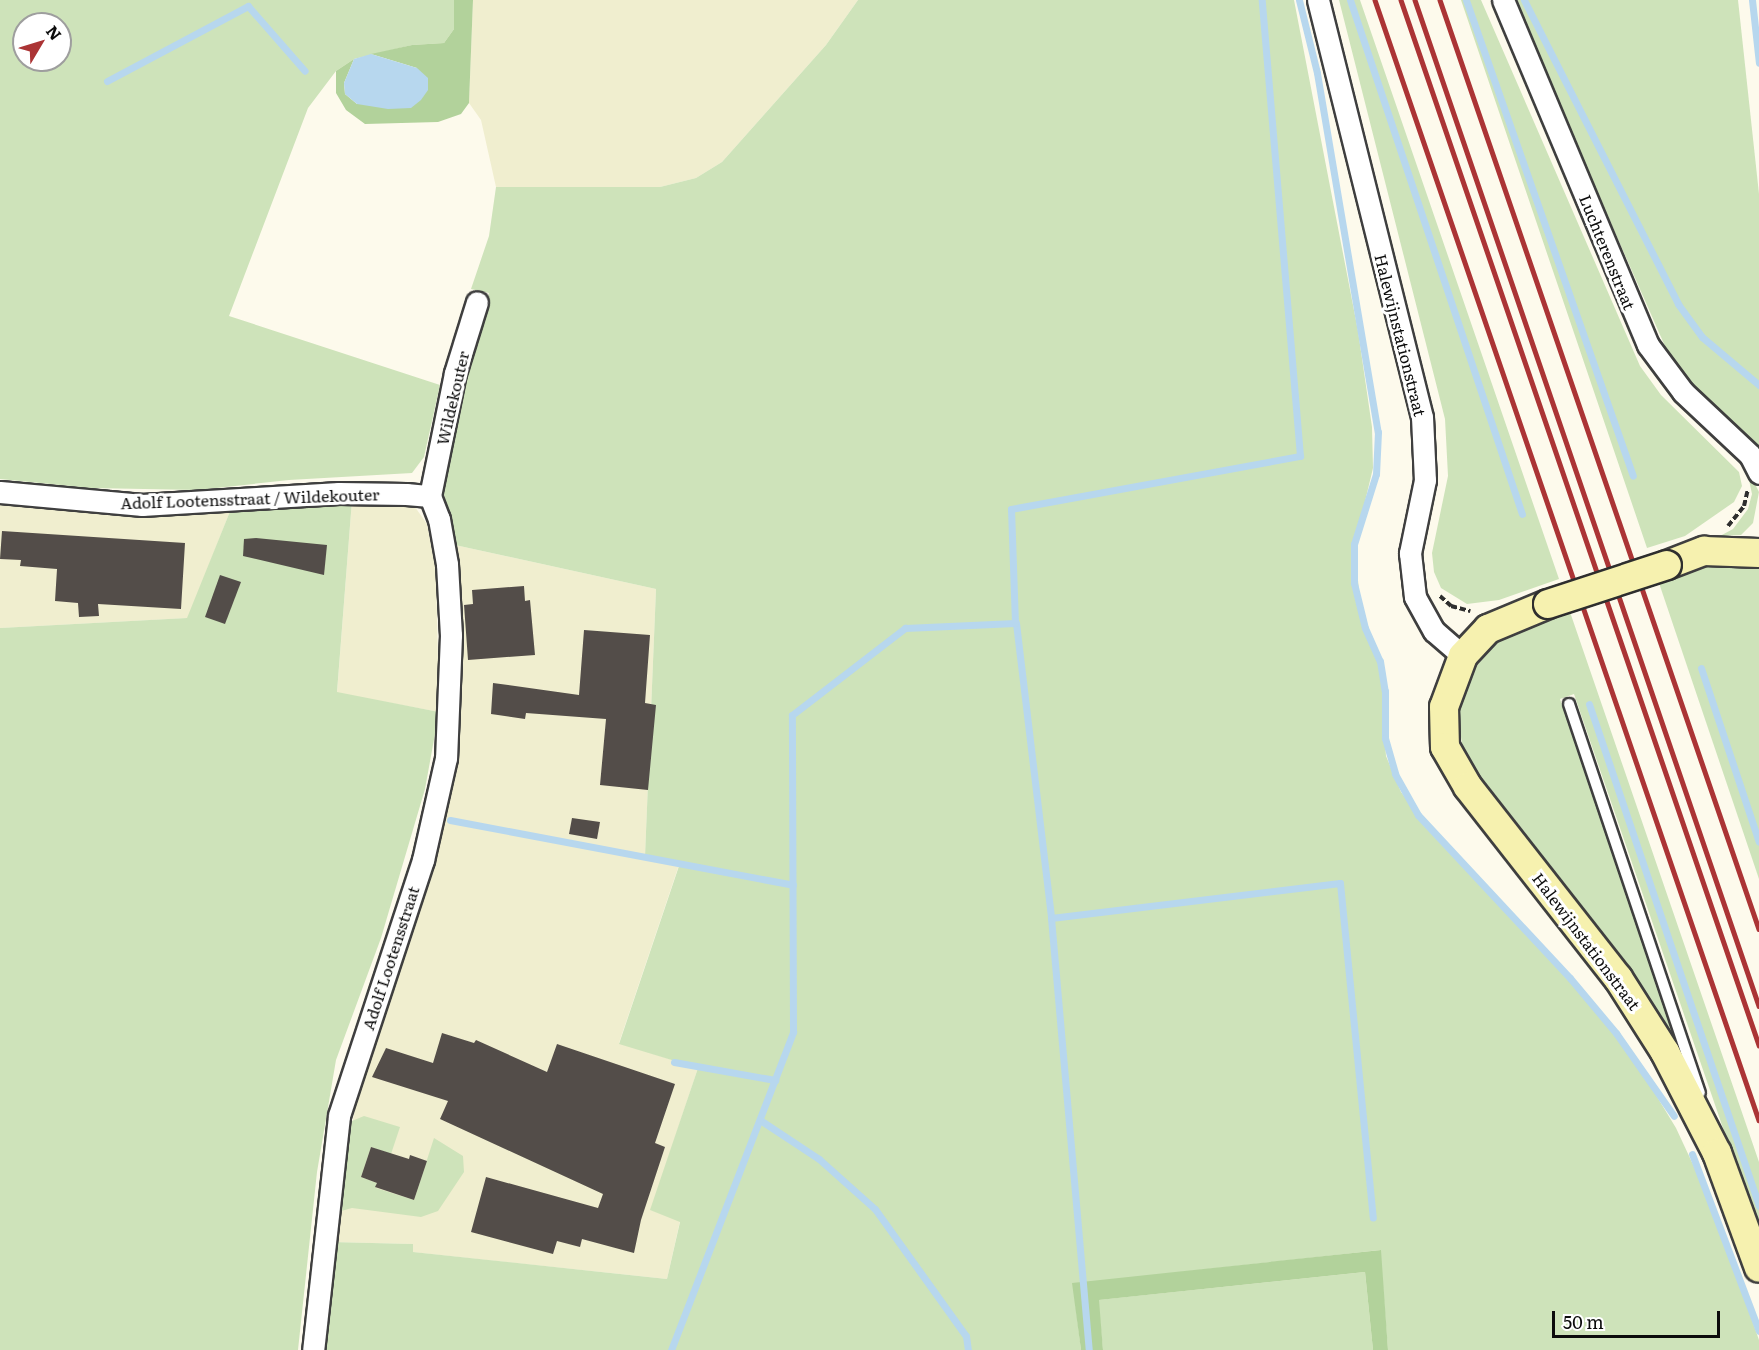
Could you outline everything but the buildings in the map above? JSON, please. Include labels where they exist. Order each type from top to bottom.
[{"type":"street","name":"Halewijnstationstraat","points":[[1318,0],[1422,417],[1425,480],[1410,554],[1415,597],[1434,631],[1463,656]]},
{"type":"street","name":"Luchterenstraat","points":[[1503,0],[1648,345],[1683,392],[1750,455],[1752,477]]},
{"type":"street","name":"Wildekouter","points":[[430,495],[455,373],[477,302]]},
{"type":"street","name":"Adolf Lootensstraat / Wildekouter","points":[[0,492],[74,502],[142,504],[339,493],[430,495]]},
{"type":"street","name":"Adolf Lootensstraat","points":[[313,1350],[339,1116],[428,844],[446,758],[452,694],[447,564],[444,537],[430,495]]},
{"type":"street","name":"Halewijnstationstraat","points":[[1759,553],[1704,551],[1548,604],[1488,629],[1463,656],[1444,707],[1445,747],[1454,768],[1641,1012],[1698,1112],[1735,1198],[1759,1268]]},
{"type":"lane","points":[[1569,704],[1735,1198]]},
{"type":"path","points":[[1722,530],[1736,520],[1744,506],[1752,477]]},
{"type":"shaded area","points":[[473,0],[858,0],[826,45],[722,162],[696,178],[660,187],[496,187],[481,120],[469,103]]},
{"type":"shaded area","points":[[352,500],[402,501],[415,507],[427,524],[436,570],[439,712],[337,693]]},
{"type":"shaded area","points":[[0,502],[99,514],[231,509],[188,618],[0,628]]},
{"type":"shaded area","points":[[455,545],[656,589],[645,856],[680,862],[619,1043],[698,1068],[651,1210],[680,1221],[667,1279],[412,1252],[413,1244],[331,1242],[357,1097],[444,821],[453,760],[458,636]]},
{"type":"green space","points":[[0,0],[454,0],[454,29],[444,43],[412,45],[354,59],[336,71],[308,108],[229,316],[440,385],[424,457],[412,473],[289,480],[198,490],[90,488],[0,479]]},
{"type":"green space","points":[[454,0],[473,0],[469,103],[461,114],[438,122],[365,124],[346,110],[336,93],[336,71],[354,59],[344,83],[345,94],[357,104],[417,68],[371,54],[412,45],[444,43],[454,29]]},
{"type":"green space","points":[[858,0],[1294,0],[1358,331],[1372,427],[1373,468],[1357,535],[1357,568],[1360,604],[1387,683],[1383,714],[1386,756],[1401,792],[1439,841],[1577,982],[1631,1054],[1676,1128],[1710,1201],[1759,1340],[1759,1350],[1388,1350],[1380,1250],[1073,1284],[1081,1350],[322,1350],[331,1242],[413,1244],[413,1252],[667,1279],[680,1222],[650,1210],[698,1068],[619,1044],[680,863],[645,856],[656,589],[455,545],[443,490],[444,464],[460,389],[489,293],[471,289],[489,236],[496,187],[660,187],[696,178],[722,162],[826,45]]},
{"type":"green space","points":[[1339,0],[1360,0],[1559,579],[1499,600],[1467,604],[1441,588],[1434,572],[1432,553],[1448,476],[1445,419]]},
{"type":"green space","points":[[1461,0],[1481,0],[1640,366],[1661,395],[1739,472],[1742,486],[1734,502],[1685,536],[1647,548]]},
{"type":"green space","points":[[1513,0],[1738,0],[1759,194],[1759,449],[1685,379],[1668,353]]},
{"type":"green space","points":[[1746,466],[1759,492],[1753,523],[1741,535],[1720,536],[1733,529],[1748,509],[1752,494]]},
{"type":"green space","points":[[352,500],[337,692],[439,712],[425,789],[381,938],[336,1060],[317,1172],[298,1350],[0,1350],[0,628],[187,618],[231,509]]},
{"type":"green space","points":[[1726,563],[1759,567],[1759,879],[1659,583],[1693,567]]},
{"type":"green space","points":[[1570,612],[1759,1162],[1759,1233],[1574,694],[1560,699],[1679,1050],[1641,987],[1491,794],[1463,753],[1458,713],[1470,673],[1497,643],[1528,625]]},
{"type":"green space","points":[[364,1116],[400,1127],[391,1154],[371,1147],[361,1177],[377,1183],[376,1188],[414,1200],[434,1138],[463,1156],[464,1172],[438,1211],[421,1217],[352,1208],[334,1213],[352,1121]]},
{"type":"green space","points":[[1381,1250],[1388,1350],[1373,1350],[1365,1272],[1099,1300],[1103,1350],[1081,1350],[1072,1283]]},
{"type":"green space","points":[[1365,1272],[1373,1350],[1103,1350],[1098,1300]]},
{"type":"water","points":[[371,54],[417,68],[428,78],[428,90],[421,100],[411,108],[388,109],[357,104],[345,94],[344,83],[354,59]]},
{"type":"waterway","points":[[671,1350],[793,1032],[792,715],[905,628],[1015,623],[1011,509],[1300,456],[1262,0]]},
{"type":"waterway","points":[[1299,0],[1317,73],[1378,432],[1376,474],[1354,544],[1354,583],[1365,628],[1380,661],[1385,691],[1385,738],[1395,774],[1418,815],[1570,978],[1616,1033],[1674,1116]]},
{"type":"waterway","points":[[1350,0],[1522,514]]},
{"type":"waterway","points":[[1466,0],[1633,476]]},
{"type":"waterway","points":[[1524,0],[1678,304],[1702,337],[1759,385]]},
{"type":"waterway","points":[[1752,0],[1759,63]]},
{"type":"waterway","points":[[107,81],[248,6],[305,71]]},
{"type":"waterway","points":[[1016,623],[1051,918],[1089,1350]]},
{"type":"waterway","points":[[1701,668],[1759,842]]},
{"type":"waterway","points":[[1589,704],[1759,1206]]},
{"type":"waterway","points":[[450,820],[793,885]]},
{"type":"waterway","points":[[1051,918],[1340,883],[1373,1217]]},
{"type":"waterway","points":[[674,1062],[775,1080]]},
{"type":"waterway","points":[[760,1120],[819,1159],[875,1209],[966,1336],[968,1350]]},
{"type":"waterway","points":[[1692,1154],[1759,1331]]},
{"type":"railway","points":[[1375,0],[1759,1120]]},
{"type":"railway","points":[[1401,0],[1759,1045]]},
{"type":"railway","points":[[1415,0],[1759,1006]]},
{"type":"railway","points":[[1440,0],[1759,929]]}]
